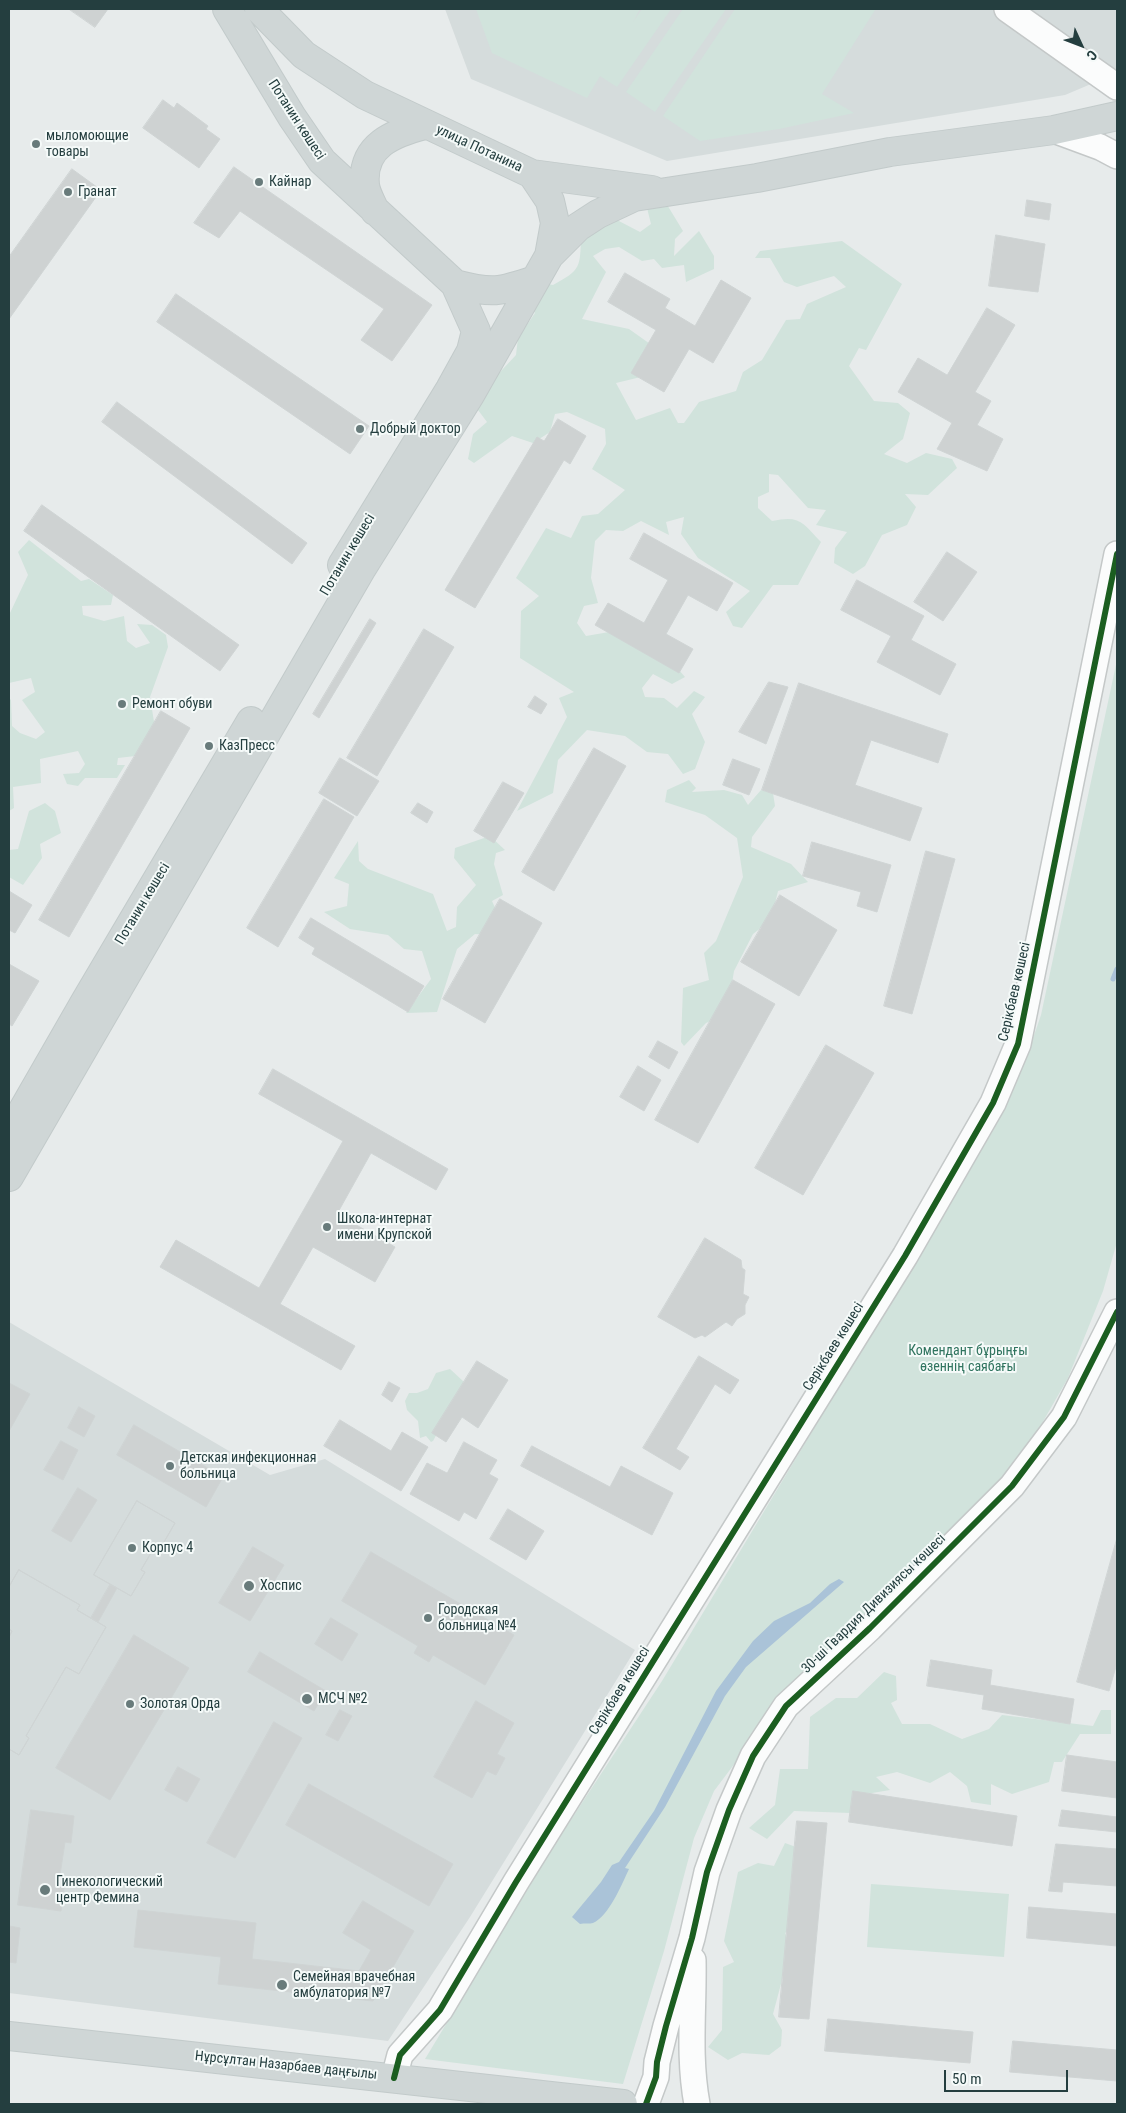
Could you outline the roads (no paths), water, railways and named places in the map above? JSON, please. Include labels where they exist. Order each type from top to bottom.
[{"type":"main road","name":"Потанин көшесі","points":[[9,1134],[362,531],[471,351],[476,331],[455,284],[322,161],[292,117],[227,9]]},
{"type":"main road","points":[[259,9],[304,55],[365,95],[426,124]]},
{"type":"main road","points":[[549,256],[578,227],[598,214],[634,197],[757,178],[890,152],[1054,130],[1117,116]]},
{"type":"main road","points":[[376,212],[365,186],[366,165],[375,150],[387,138],[401,131],[426,124]]},
{"type":"main road","name":"улица Потанина","points":[[426,124],[532,174]]},
{"type":"main road","points":[[532,174],[666,192]]},
{"type":"main road","points":[[532,174],[550,201],[555,223],[549,256]]},
{"type":"main road","name":"Потанин көшесі","points":[[9,1177],[362,568],[470,395],[549,256]]},
{"type":"main road","points":[[455,284],[483,291],[503,291],[535,280]]},
{"type":"main road","name":"Нұрсұлтан Назарбаев даңғылы","points":[[9,2036],[409,2086],[464,2104]]},
{"type":"main road","name":"Нұрсұлтан Назарбаев даңғылы","points":[[9,2054],[623,2104]]},
{"type":"street","points":[[1007,9],[1117,86]]},
{"type":"street","points":[[1054,130],[1100,147],[1117,156]]},
{"type":"street","name":"Серікбаев көшесі","points":[[409,2086],[400,2055],[440,2010],[516,1882],[905,1256],[993,1103],[1018,1044],[1117,554]]},
{"type":"street","name":"30-ші Гвардия Дивизиясы көшесі","points":[[692,1938],[707,1872],[729,1810],[754,1756],[786,1706],[870,1628],[1012,1486],[1064,1417],[1117,1312]]},
{"type":"street","points":[[646,2104],[656,2077],[657,2062],[666,2026],[692,1938]]},
{"type":"street","points":[[692,1938],[694,2004],[691,2055],[692,2078],[697,2104]]},
{"type":"water","points":[[839,1579],[844,1582],[746,1667],[725,1696],[665,1807],[625,1868],[629,1869],[610,1907],[593,1923],[580,1924],[572,1917],[601,1882],[612,1865],[619,1862],[654,1811],[716,1691],[753,1641],[774,1621],[810,1603],[830,1584]]},
{"type":"waterway","points":[[1113,979],[1117,969]]},
{"type":"place","name":"мыломоющие товары","points":[[36,144]]},
{"type":"place","name":"Кайнар","points":[[259,182]]},
{"type":"place","name":"Гранат","points":[[68,192]]},
{"type":"place","name":"Добрый доктор","points":[[360,429]]},
{"type":"place","name":"Ремонт обуви","points":[[122,704]]},
{"type":"place","name":"КазПресс","points":[[209,746]]},
{"type":"place","name":"Школа-интернат имени Крупской","points":[[327,1227]]},
{"type":"place","name":"Детская инфекционная больница","points":[[170,1466]]},
{"type":"place","name":"Корпус 4","points":[[132,1548]]},
{"type":"place","name":"Хоспис","points":[[249,1586]]},
{"type":"place","name":"Городская больница №4","points":[[428,1618]]},
{"type":"place","name":"МСЧ №2","points":[[307,1699]]},
{"type":"place","name":"Золотая Орда","points":[[130,1704]]},
{"type":"place","name":"Гинекологический центр Фемина","points":[[45,1890]]},
{"type":"place","name":"Семейная врачебная амбулатория №7","points":[[282,1985]]},
{"type":"park label","name":"Комендант бұрыңғы өзеннің саябағы","points":[[968,1359]]}]
